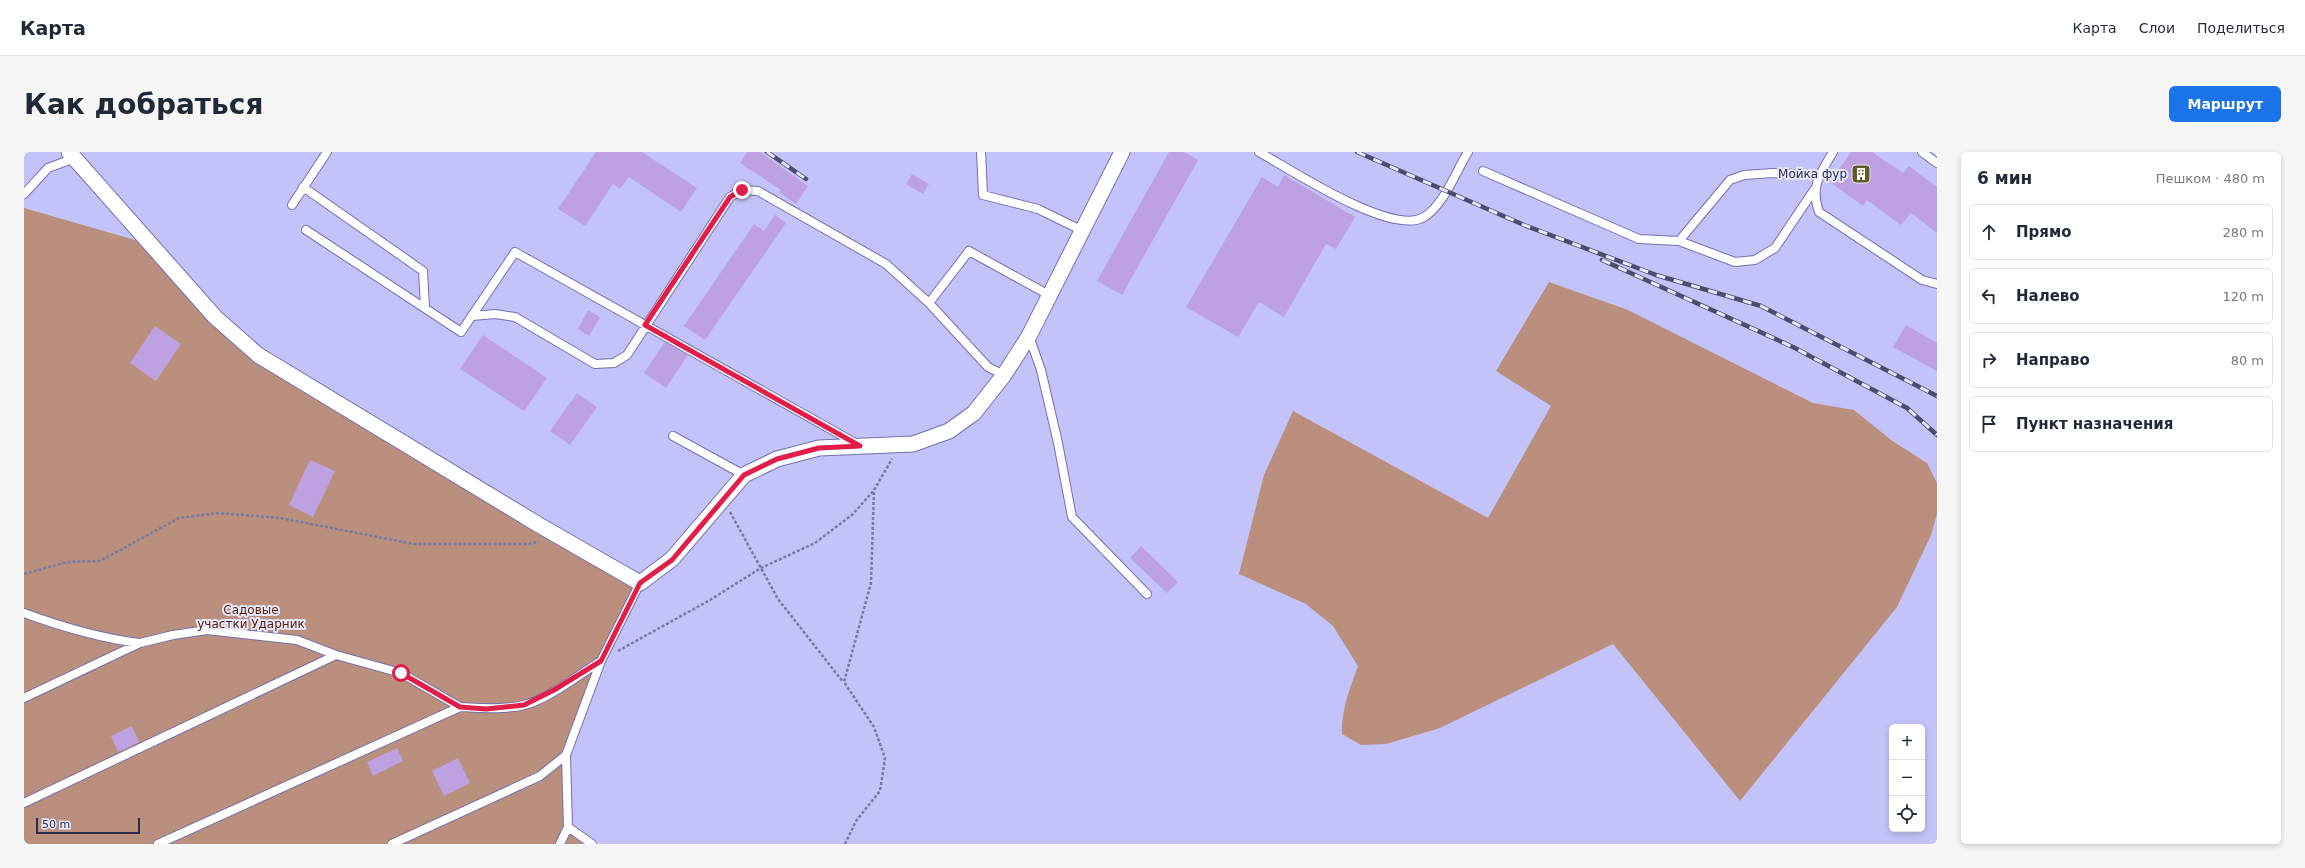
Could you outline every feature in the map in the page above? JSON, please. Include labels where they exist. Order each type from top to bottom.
[{"type":"street","points":[[72,155],[215,317],[258,355],[561,538],[640,583],[672,560],[744,475],[777,459],[819,448],[913,444],[949,431],[974,413],[1004,375],[1029,336],[1048,295],[1083,231],[1122,152]]},
{"type":"lane","points":[[292,205],[327,152]]},
{"type":"lane","points":[[981,152],[984,195],[1038,209],[1083,231]]},
{"type":"lane","points":[[1259,152],[1358,207],[1381,217],[1401,222],[1423,218],[1438,205],[1468,152]]},
{"type":"lane","points":[[1483,171],[1639,239],[1679,241],[1735,262],[1755,260],[1775,248],[1814,190],[1819,175],[1833,152]]},
{"type":"lane","points":[[1922,152],[1937,163]]},
{"type":"lane","points":[[24,194],[48,168],[72,155]]},
{"type":"lane","points":[[1679,241],[1730,180],[1744,175],[1773,173],[1819,175]]},
{"type":"lane","points":[[304,187],[423,271],[425,308]]},
{"type":"lane","points":[[472,316],[495,314],[515,317],[595,364],[614,363],[627,355],[645,325],[730,197],[742,190],[758,191],[886,264],[929,303],[988,367],[1004,375]]},
{"type":"lane","points":[[1814,190],[1819,212],[1922,280],[1937,284]]},
{"type":"lane","points":[[306,230],[461,332],[515,252],[860,446]]},
{"type":"lane","points":[[929,303],[969,251],[1048,295]]},
{"type":"lane","points":[[1029,336],[1041,370],[1058,443],[1072,517],[1147,594]]},
{"type":"lane","points":[[673,436],[744,475]]},
{"type":"lane","points":[[560,844],[568,827],[566,755],[601,661],[640,583]]},
{"type":"lane","points":[[24,613],[68,629],[110,640],[140,643]]},
{"type":"lane","points":[[24,698],[140,643],[173,635],[207,630],[297,640],[336,655],[401,673],[460,707],[486,709],[524,705],[554,690],[601,661]]},
{"type":"lane","points":[[24,803],[336,655]]},
{"type":"lane","points":[[158,844],[460,707]]},
{"type":"lane","points":[[392,844],[540,776],[566,755]]},
{"type":"lane","points":[[568,827],[592,844]]},
{"type":"path","points":[[601,661],[710,600],[761,568],[815,543],[853,514],[874,490],[900,445]]},
{"type":"path","points":[[844,682],[871,583],[874,490]]},
{"type":"path","points":[[723,500],[778,599],[844,682],[874,727],[885,758],[880,791],[856,821],[845,844]]},
{"type":"path","points":[[24,574],[67,562],[100,561],[179,518],[219,513],[280,518],[414,544],[528,544],[561,538]]},
{"type":"green space","name":"Садовые участки Ударник","points":[[24,208],[149,244],[258,355],[640,583],[601,661],[566,755],[568,827],[582,844],[24,844]]},
{"type":"green space","points":[[1549,282],[1628,310],[1813,403],[1854,410],[1891,440],[1927,463],[1937,483],[1937,514],[1931,535],[1897,607],[1740,801],[1613,644],[1440,728],[1386,744],[1361,745],[1342,734],[1343,716],[1349,691],[1358,666],[1333,626],[1306,604],[1239,574],[1264,475],[1293,411],[1488,518],[1551,406],[1496,371]]},
{"type":"building","points":[[596,152],[642,152],[697,188],[681,212],[629,177],[620,189],[613,184],[585,226],[558,209]]},
{"type":"building","points":[[747,152],[760,152],[808,186],[796,204],[779,192],[781,190],[740,163]]},
{"type":"building","points":[[1169,152],[1184,152],[1198,160],[1122,295],[1097,281]]},
{"type":"building","points":[[1851,152],[1872,152],[1903,173],[1909,166],[1937,187],[1937,233],[1911,213],[1901,225],[1867,200],[1863,206],[1830,182]]},
{"type":"building","points":[[912,174],[929,184],[923,194],[906,184]]},
{"type":"building","points":[[1284,175],[1355,217],[1336,249],[1326,244],[1284,317],[1259,302],[1238,337],[1186,307],[1262,177],[1278,187]]},
{"type":"building","points":[[775,215],[786,223],[705,340],[684,326],[754,224],[764,231]]},
{"type":"building","points":[[588,310],[600,317],[589,336],[578,329]]},
{"type":"building","points":[[1906,325],[1937,343],[1937,371],[1893,347]]},
{"type":"building","points":[[155,326],[181,344],[156,381],[130,363]]},
{"type":"building","points":[[483,335],[547,378],[524,411],[460,369]]},
{"type":"building","points":[[665,342],[688,355],[666,388],[644,373]]},
{"type":"building","points":[[577,393],[597,407],[570,445],[550,431]]},
{"type":"building","points":[[310,460],[335,471],[313,517],[289,505]]},
{"type":"building","points":[[1141,546],[1178,582],[1167,593],[1130,558]]},
{"type":"building","points":[[132,726],[139,742],[118,752],[111,736]]},
{"type":"building","points":[[397,748],[403,761],[373,776],[367,762]]},
{"type":"building","points":[[458,758],[470,783],[444,796],[432,771]]},
{"type":"railway","points":[[767,152],[806,179]]},
{"type":"railway","points":[[1357,152],[1524,225],[1656,275],[1761,306],[1937,396]]},
{"type":"railway","points":[[1602,260],[1793,347],[1907,408],[1937,435]]},
{"type":"place","name":"Мойка фур","points":[[1861,174]]},
{"type":"route","points":[[401,673],[460,707],[486,709],[524,705],[554,690],[601,661],[640,583],[672,560],[744,475],[777,459],[819,448],[860,446],[645,325],[730,197],[742,190]]}]
